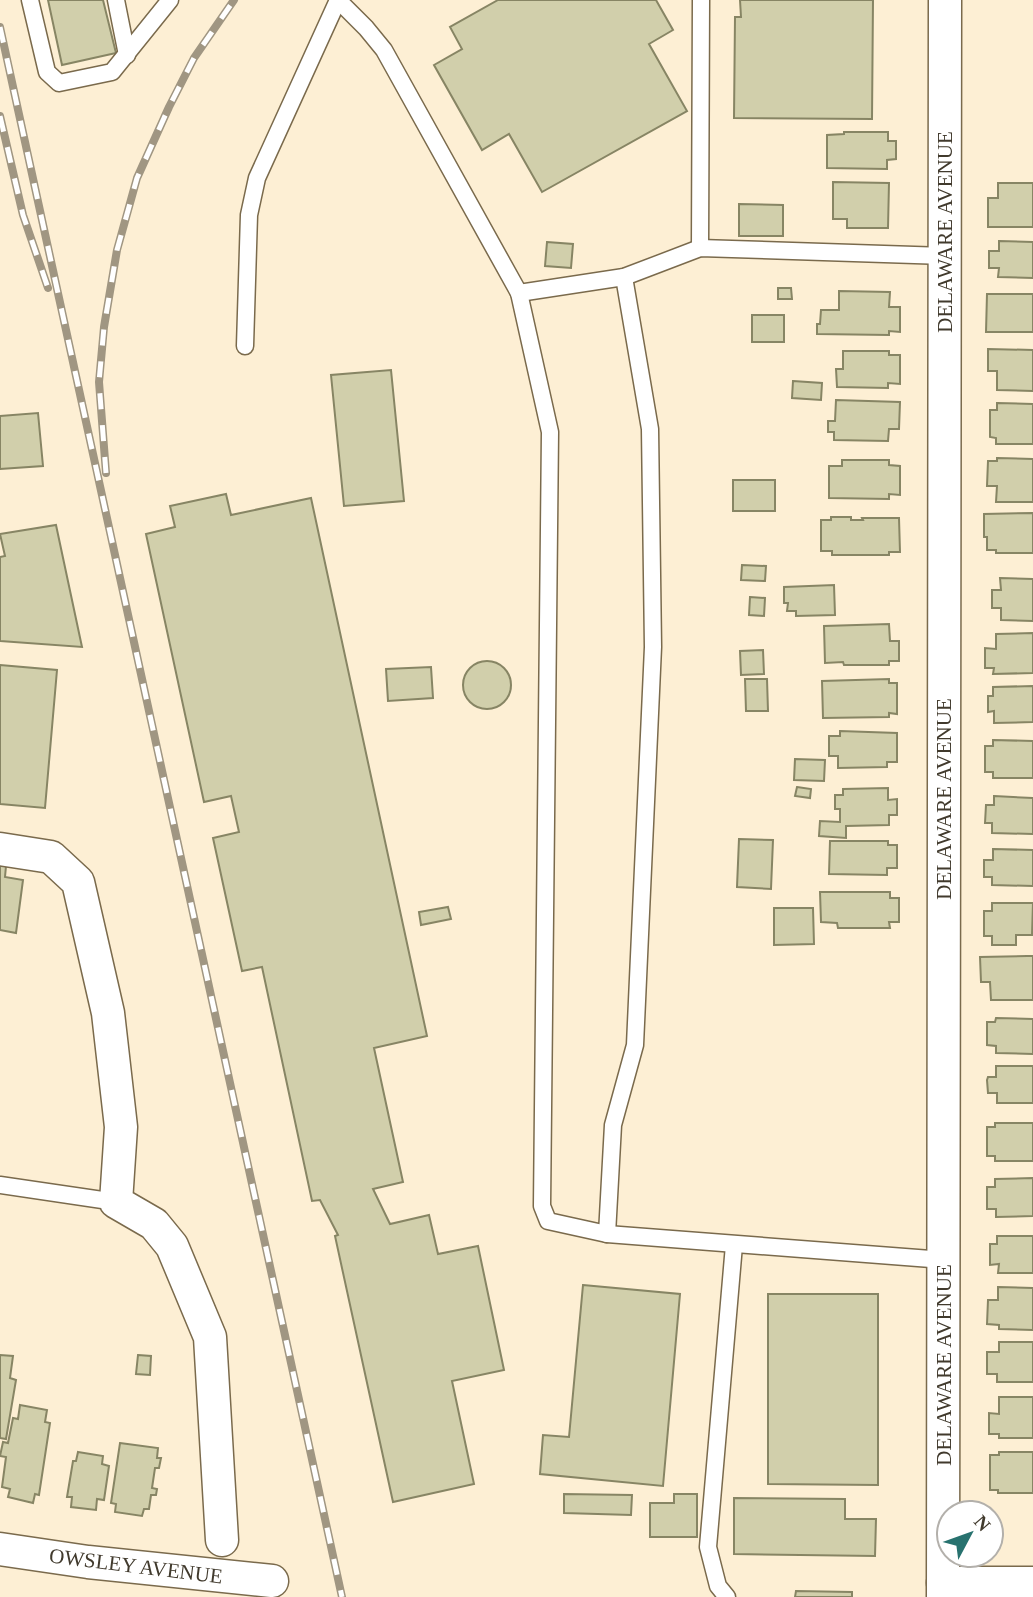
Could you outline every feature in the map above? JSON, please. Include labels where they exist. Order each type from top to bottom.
[{"type":"street","name":"DELAWARE AVENUE","points":[[943,1590],[945,0]]},
{"type":"street","points":[[0,849],[51,857],[78,882],[108,1013],[121,1128],[116,1202],[154,1224],[172,1246],[209,1337],[222,1540]]},
{"type":"street","name":"OWSLEY AVENUE","points":[[0,1549],[88,1562],[272,1581]]},
{"type":"street","points":[[943,1590],[1033,1583]]},
{"type":"lane","points":[[30,0],[47,72],[59,83],[112,72],[170,0]]},
{"type":"lane","points":[[116,0],[127,55]]},
{"type":"lane","points":[[245,346],[249,215],[257,178],[338,0],[384,50],[519,293],[550,432],[542,1206],[548,1221],[607,1234],[944,1260]]},
{"type":"lane","points":[[700,248],[701,0]]},
{"type":"lane","points":[[519,293],[624,277],[700,248],[945,257]]},
{"type":"lane","points":[[607,1234],[613,1125],[635,1045],[653,647],[650,429],[624,277]]},
{"type":"lane","points":[[0,1185],[116,1202]]},
{"type":"lane","points":[[727,1597],[718,1586],[708,1547],[734,1245]]},
{"type":"building","points":[[48,0],[103,0],[116,53],[62,65]]},
{"type":"building","points":[[498,0],[656,0],[673,30],[649,44],[687,111],[542,192],[509,134],[482,150],[434,65],[462,49],[450,27]]},
{"type":"building","points":[[740,0],[873,0],[872,119],[734,118],[735,17],[741,17]]},
{"type":"building","points":[[844,132],[888,132],[888,141],[896,141],[896,159],[887,160],[887,169],[827,168],[827,135]]},
{"type":"building","points":[[833,182],[889,183],[888,228],[847,228],[847,219],[833,219]]},
{"type":"building","points":[[998,183],[1033,183],[1033,227],[988,227],[988,198],[998,198]]},
{"type":"building","points":[[739,204],[783,205],[783,236],[739,236]]},
{"type":"building","points":[[999,241],[1033,242],[1033,278],[998,277],[999,268],[989,268],[989,251],[999,251]]},
{"type":"building","points":[[547,242],[573,244],[571,268],[545,266]]},
{"type":"building","points":[[778,288],[791,288],[792,299],[778,299]]},
{"type":"building","points":[[839,291],[890,292],[889,307],[900,307],[900,332],[889,331],[889,335],[817,334],[821,310],[839,310]]},
{"type":"building","points":[[987,294],[1033,294],[1033,332],[986,332]]},
{"type":"building","points":[[752,315],[784,315],[784,342],[752,342]]},
{"type":"building","points":[[988,349],[1033,350],[1033,391],[997,390],[997,371],[988,371]]},
{"type":"building","points":[[843,351],[889,351],[889,355],[900,355],[900,384],[888,383],[888,388],[837,387],[836,369],[843,369]]},
{"type":"building","points":[[391,370],[404,501],[344,506],[331,375]]},
{"type":"building","points":[[793,381],[822,383],[821,400],[792,398]]},
{"type":"building","points":[[836,400],[900,402],[899,429],[889,429],[888,441],[834,440],[834,432],[828,432],[828,421],[835,421]]},
{"type":"building","points":[[997,403],[1033,404],[1033,444],[996,444],[996,438],[990,437],[990,410],[997,410]]},
{"type":"building","points":[[38,413],[43,466],[0,469],[0,416]]},
{"type":"building","points":[[997,458],[1033,459],[1033,502],[996,502],[997,486],[987,486],[988,461],[997,461]]},
{"type":"building","points":[[842,460],[889,460],[889,465],[900,466],[900,495],[889,494],[889,499],[829,498],[829,466],[842,466]]},
{"type":"building","points":[[733,480],[775,480],[775,511],[733,511]]},
{"type":"building","points":[[226,494],[231,515],[311,498],[427,1036],[374,1048],[403,1182],[373,1189],[390,1224],[429,1215],[438,1254],[478,1246],[504,1370],[452,1381],[474,1484],[393,1502],[335,1236],[338,1235],[320,1200],[312,1201],[262,967],[242,971],[213,838],[239,832],[231,796],[204,802],[146,534],[175,527],[170,506]]},
{"type":"building","points":[[1033,513],[1033,553],[996,553],[996,550],[987,550],[984,514]]},
{"type":"building","points":[[831,517],[851,517],[851,520],[899,518],[900,552],[889,552],[889,555],[832,555],[832,551],[821,551],[821,520],[831,520]]},
{"type":"building","points":[[56,525],[82,647],[0,641],[0,557],[5,556],[0,534]]},
{"type":"building","points":[[742,565],[766,566],[765,581],[741,580]]},
{"type":"building","points":[[1000,578],[1033,579],[1033,621],[1001,620],[1001,608],[992,608],[992,590],[1001,590]]},
{"type":"building","points":[[834,585],[835,615],[796,616],[796,611],[787,611],[784,587]]},
{"type":"building","points":[[750,597],[765,598],[764,616],[749,615]]},
{"type":"building","points":[[889,624],[890,641],[899,641],[899,661],[889,661],[889,665],[825,663],[824,626]]},
{"type":"building","points":[[1033,633],[1033,673],[993,674],[994,668],[985,668],[985,648],[996,649],[996,634]]},
{"type":"building","points":[[763,650],[764,674],[741,675],[740,651]]},
{"type":"building","points":[[487,661],[504,668],[511,685],[504,702],[487,709],[470,702],[463,685],[470,668]]},
{"type":"building","points":[[0,665],[57,670],[45,808],[0,804]]},
{"type":"building","points":[[431,667],[433,698],[388,701],[386,669]]},
{"type":"building","points":[[745,679],[767,679],[768,711],[746,711]]},
{"type":"building","points":[[889,679],[889,683],[897,683],[897,714],[889,713],[889,717],[823,718],[822,681]]},
{"type":"building","points":[[1033,686],[1033,722],[994,723],[994,711],[988,712],[988,696],[993,696],[993,687]]},
{"type":"building","points":[[840,731],[897,733],[897,762],[887,762],[887,767],[838,768],[838,756],[829,756],[829,736],[840,736]]},
{"type":"building","points":[[993,740],[1033,741],[1033,778],[993,778],[993,772],[985,772],[985,746],[993,746]]},
{"type":"building","points":[[795,759],[825,760],[824,781],[794,780]]},
{"type":"building","points":[[797,787],[811,789],[810,798],[795,796]]},
{"type":"building","points":[[888,788],[888,800],[897,799],[897,815],[889,815],[889,825],[846,826],[846,838],[819,836],[820,821],[840,822],[840,809],[835,809],[835,795],[843,795],[843,789]]},
{"type":"building","points":[[994,796],[1033,798],[1033,834],[992,833],[992,823],[985,823],[986,805],[994,805]]},
{"type":"building","points":[[739,839],[773,840],[771,889],[737,887]]},
{"type":"building","points":[[830,841],[888,841],[888,845],[897,845],[897,868],[887,868],[887,875],[829,874]]},
{"type":"building","points":[[993,849],[1033,850],[1033,886],[992,885],[992,877],[984,877],[984,860],[993,860]]},
{"type":"building","points":[[0,865],[6,866],[5,877],[23,880],[16,933],[0,930]]},
{"type":"building","points":[[820,892],[890,892],[890,898],[899,898],[899,922],[889,922],[890,928],[838,928],[837,923],[821,922]]},
{"type":"building","points":[[992,903],[1033,903],[1032,935],[1016,935],[1016,945],[992,945],[992,936],[984,936],[984,911],[992,911]]},
{"type":"building","points":[[448,907],[451,919],[421,925],[419,912]]},
{"type":"building","points":[[774,908],[813,908],[814,944],[774,945]]},
{"type":"building","points":[[1033,956],[1033,1000],[991,1000],[990,982],[981,982],[980,957]]},
{"type":"building","points":[[996,1018],[1033,1019],[1033,1054],[996,1053],[996,1046],[987,1045],[987,1022],[995,1022]]},
{"type":"building","points":[[996,1066],[1033,1066],[1033,1103],[997,1103],[997,1093],[988,1093],[987,1080],[988,1077],[996,1077]]},
{"type":"building","points":[[995,1123],[1033,1123],[1033,1161],[995,1161],[995,1156],[987,1156],[987,1127],[995,1127]]},
{"type":"building","points":[[1033,1178],[1033,1216],[996,1217],[996,1209],[987,1209],[987,1187],[995,1187],[995,1179]]},
{"type":"building","points":[[997,1236],[1033,1236],[1033,1273],[998,1273],[999,1264],[990,1265],[990,1244],[997,1244]]},
{"type":"building","points":[[583,1285],[680,1294],[663,1486],[540,1474],[543,1435],[569,1437]]},
{"type":"building","points":[[998,1287],[1033,1288],[1033,1330],[999,1329],[999,1325],[987,1324],[988,1300],[998,1300]]},
{"type":"building","points":[[768,1294],[878,1294],[878,1485],[768,1484]]},
{"type":"building","points":[[999,1342],[1033,1342],[1033,1382],[997,1382],[997,1374],[987,1374],[987,1352],[999,1352]]},
{"type":"building","points":[[0,1355],[13,1356],[10,1378],[16,1380],[6,1439],[0,1438]]},
{"type":"building","points":[[138,1355],[151,1356],[150,1375],[136,1374]]},
{"type":"building","points":[[999,1397],[1033,1397],[1033,1438],[999,1438],[999,1434],[989,1434],[989,1413],[999,1414]]},
{"type":"building","points":[[20,1405],[47,1410],[45,1422],[50,1423],[39,1495],[35,1494],[33,1503],[8,1497],[10,1489],[2,1487],[6,1457],[0,1456],[3,1442],[8,1443],[13,1418],[18,1419]]},
{"type":"building","points":[[120,1443],[158,1448],[157,1458],[161,1458],[159,1468],[155,1468],[152,1488],[157,1489],[156,1495],[151,1495],[149,1509],[144,1509],[142,1516],[115,1512],[116,1504],[111,1503]]},
{"type":"building","points":[[78,1452],[103,1456],[102,1464],[109,1466],[104,1500],[97,1499],[96,1510],[71,1507],[72,1497],[67,1497],[73,1461],[76,1461]]},
{"type":"building","points":[[999,1452],[1033,1452],[1033,1493],[998,1493],[998,1490],[990,1490],[990,1455],[999,1455]]},
{"type":"building","points":[[564,1494],[632,1495],[631,1515],[564,1513]]},
{"type":"building","points":[[674,1494],[697,1494],[697,1537],[650,1537],[650,1503],[674,1503]]},
{"type":"building","points":[[734,1498],[845,1499],[845,1519],[876,1519],[875,1556],[734,1554]]},
{"type":"building","points":[[796,1591],[852,1592],[852,1597],[795,1597]]},
{"type":"railway","points":[[106,473],[99,382],[104,327],[117,250],[137,178],[169,107],[194,58],[234,0]]},
{"type":"railway","points":[[0,27],[342,1597]]},
{"type":"railway","points":[[0,116],[23,215],[48,288]]}]
